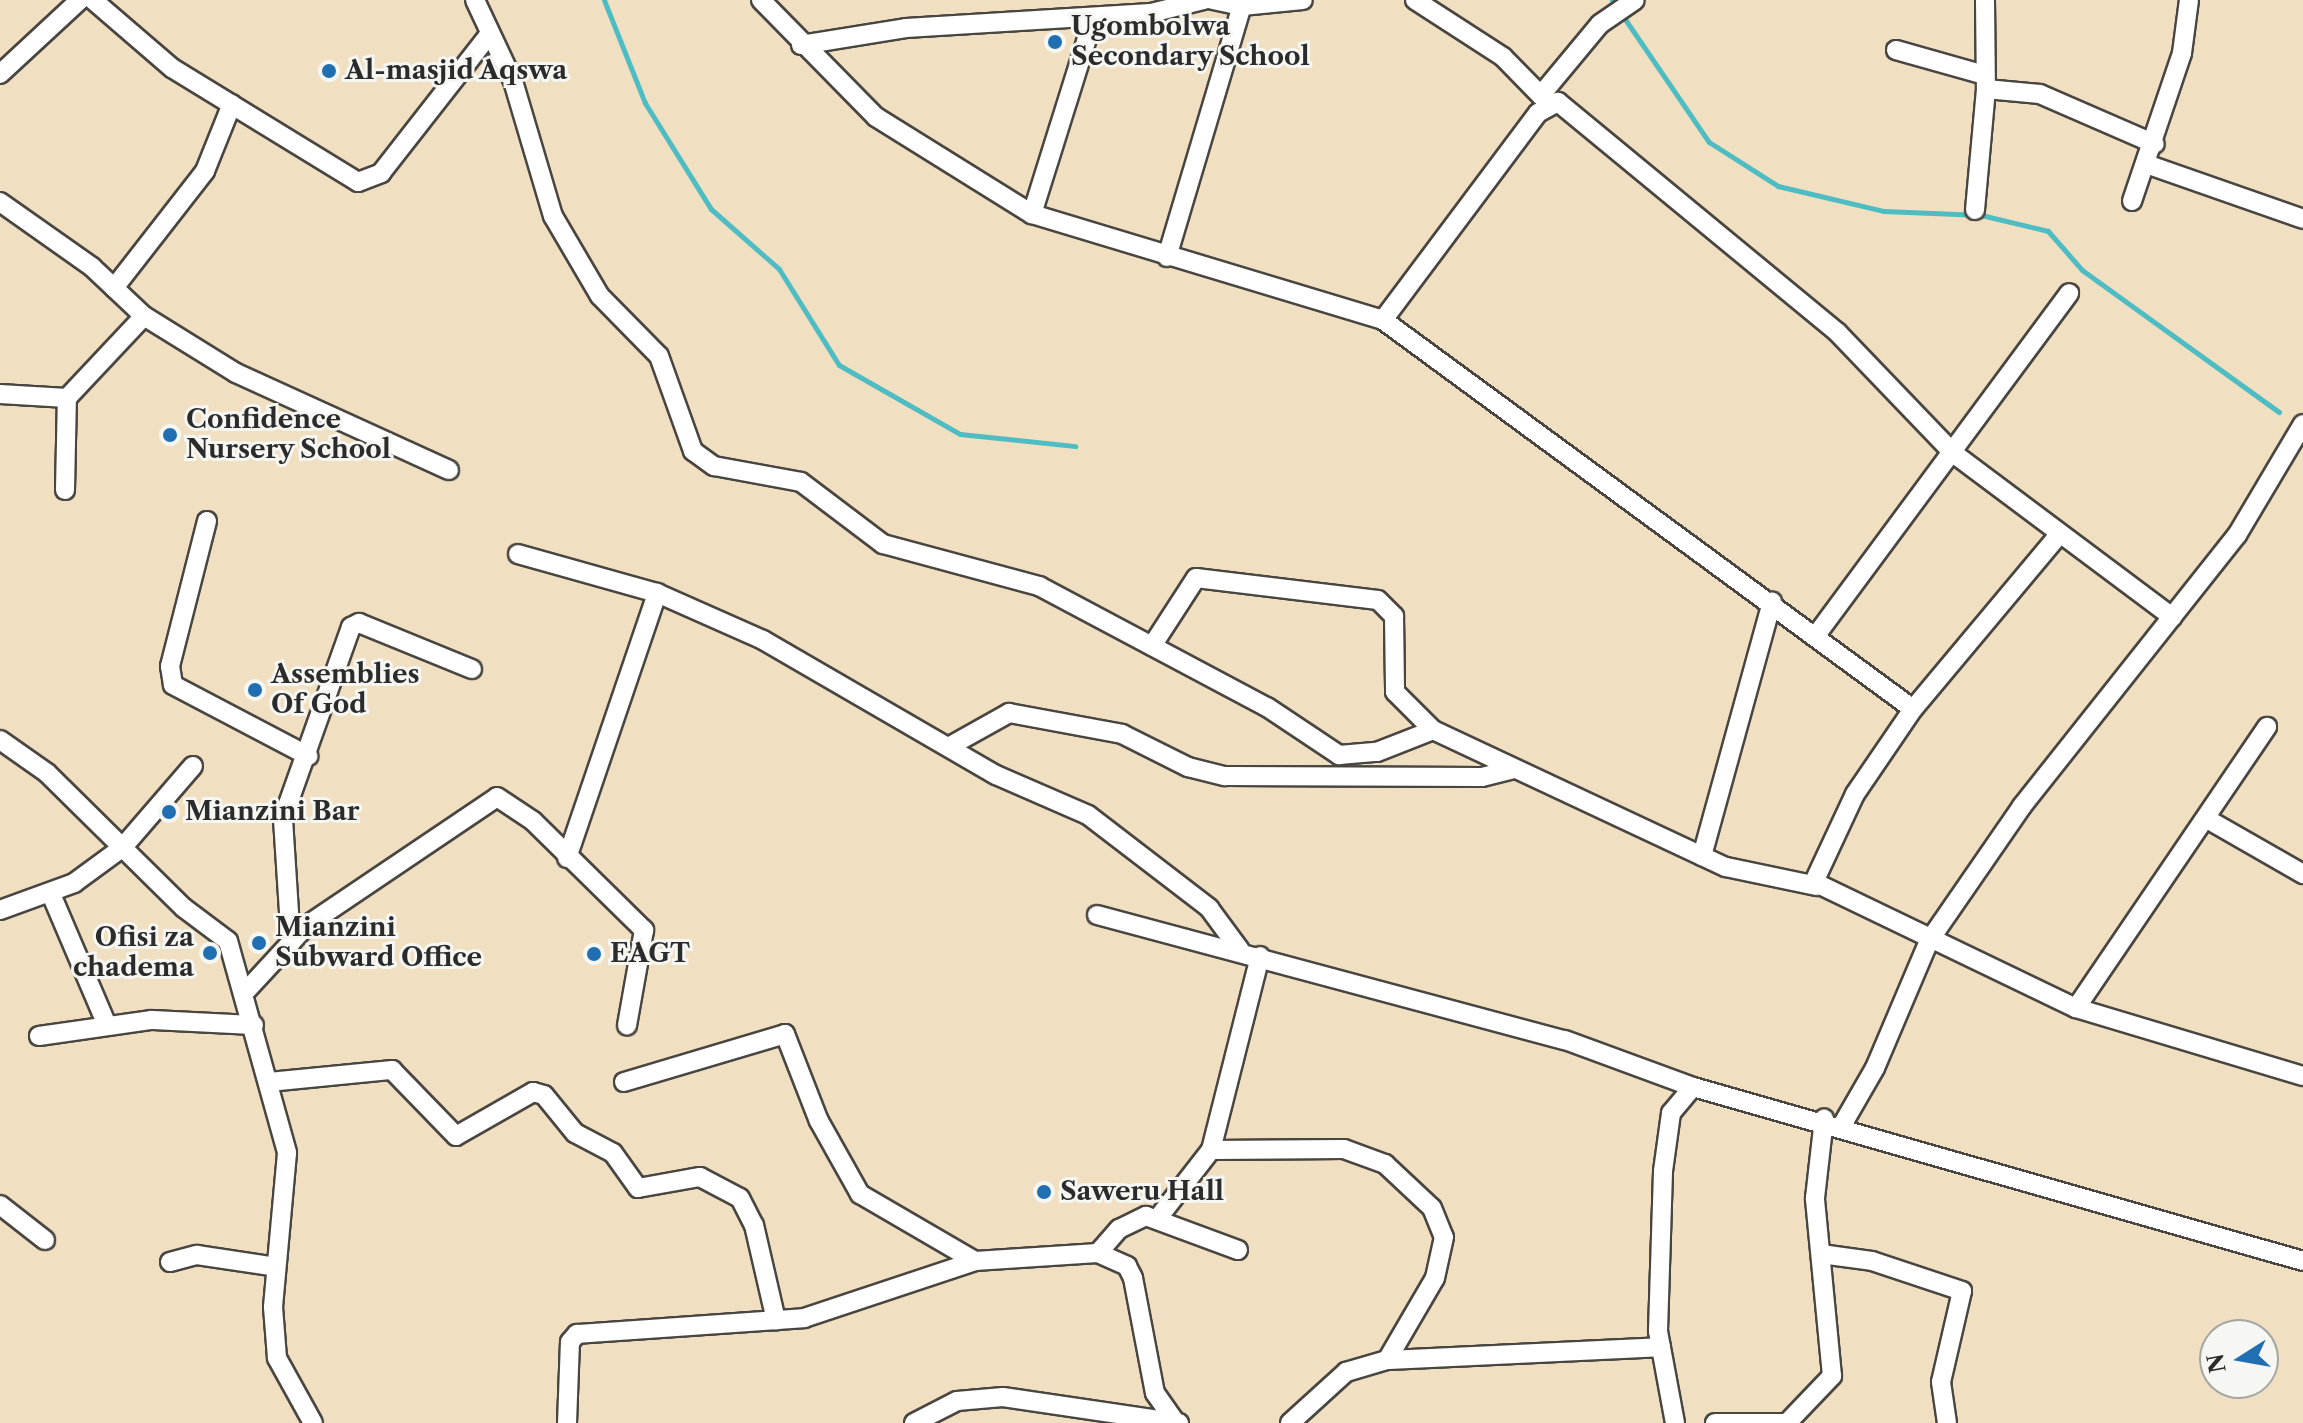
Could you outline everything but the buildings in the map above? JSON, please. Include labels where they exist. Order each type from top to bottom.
[{"type":"street","points":[[0,74],[80,0]]},
{"type":"street","points":[[93,0],[172,68],[342,177],[369,182],[489,35]]},
{"type":"street","points":[[475,0],[513,81],[553,216],[592,284],[659,356],[693,451],[714,466],[801,482],[871,539],[1039,586],[1152,646],[1339,755],[1377,752],[1433,730]]},
{"type":"street","points":[[761,0],[801,45],[876,117],[1032,214],[1383,320],[1817,634],[1913,709]]},
{"type":"street","points":[[801,45],[906,28],[1093,19],[1204,0]]},
{"type":"street","points":[[1213,0],[1242,6],[1303,0]]},
{"type":"street","points":[[1415,0],[1503,57],[1545,99],[1567,106],[1838,333],[1953,453],[2057,537],[2172,617]]},
{"type":"street","points":[[1383,320],[1600,24],[1635,0]]},
{"type":"street","points":[[1975,210],[1984,81],[1985,0]]},
{"type":"street","points":[[2132,201],[2155,144],[2189,0]]},
{"type":"street","points":[[1167,257],[1242,6]]},
{"type":"street","points":[[1032,214],[1093,19]]},
{"type":"street","points":[[1896,50],[1984,81],[2040,94],[2155,144]]},
{"type":"street","points":[[114,288],[205,171],[232,104]]},
{"type":"street","points":[[2149,165],[2303,219]]},
{"type":"street","points":[[0,202],[114,288],[144,316],[257,385],[311,401],[449,470]]},
{"type":"street","points":[[1817,634],[2069,293]]},
{"type":"street","points":[[65,490],[67,398],[144,316]]},
{"type":"street","points":[[0,394],[67,398]]},
{"type":"street","points":[[1715,1423],[1789,1422],[1832,1376],[1815,1155],[1929,941],[2022,806],[2237,535],[2303,424]]},
{"type":"street","points":[[207,521],[170,666],[173,685],[308,756]]},
{"type":"street","points":[[1817,886],[1813,877],[1855,794],[1913,709],[2057,537]]},
{"type":"street","points":[[518,554],[657,593],[763,640],[950,746],[1088,815],[1209,908],[1240,950]]},
{"type":"street","points":[[1152,646],[1196,578],[1378,600],[1394,616],[1395,692],[1433,730],[1511,770],[1702,856],[1817,886],[2076,1008],[2303,1076]]},
{"type":"street","points":[[567,858],[657,593]]},
{"type":"street","points":[[1702,856],[1772,601]]},
{"type":"street","points":[[291,943],[281,830],[355,623],[472,669]]},
{"type":"street","points":[[950,746],[1009,713],[1122,734],[1188,767],[1225,776],[1482,777],[1511,770]]},
{"type":"street","points":[[2076,1008],[2267,727]]},
{"type":"street","points":[[0,740],[47,773],[123,847],[228,941],[247,990],[289,1172],[276,1267],[277,1358],[313,1423]]},
{"type":"street","points":[[0,910],[51,894],[123,847],[193,766]]},
{"type":"street","points":[[247,990],[291,943],[497,797],[644,930],[627,1025]]},
{"type":"street","points":[[2207,819],[2303,874]]},
{"type":"street","points":[[51,894],[106,1023]]},
{"type":"street","points":[[1097,915],[1240,950],[1565,1040],[1693,1087],[1832,1123],[2303,1261]]},
{"type":"street","points":[[1098,1253],[1119,1229],[1158,1218],[1211,1150],[1260,956]]},
{"type":"street","points":[[39,1036],[106,1023],[254,1025]]},
{"type":"street","points":[[624,1082],[785,1034],[819,1121],[860,1194],[975,1261]]},
{"type":"street","points":[[269,1082],[392,1070],[456,1136],[533,1092],[544,1095],[575,1133],[613,1153],[635,1186],[700,1177],[740,1198],[754,1225],[776,1320]]},
{"type":"street","points":[[1675,1423],[1661,1347],[1669,1118],[1693,1087]]},
{"type":"street","points":[[1211,1150],[1344,1149],[1385,1164],[1413,1186],[1444,1237],[1444,1258],[1387,1360]]},
{"type":"street","points":[[0,1205],[45,1240]]},
{"type":"street","points":[[1158,1218],[1238,1250]]},
{"type":"street","points":[[567,1423],[570,1342],[577,1334],[776,1320],[829,1311],[975,1261],[1098,1253],[1127,1266],[1133,1278],[1155,1393],[1176,1422]]},
{"type":"street","points":[[1821,1254],[1872,1261],[1962,1291],[1941,1382],[1947,1423]]},
{"type":"street","points":[[170,1262],[197,1255],[276,1267]]},
{"type":"street","points":[[1290,1423],[1346,1372],[1387,1360],[1661,1347]]},
{"type":"street","points":[[914,1423],[980,1398],[1176,1422]]},
{"type":"waterway","points":[[604,0],[645,103],[711,209],[779,269],[839,365],[960,434],[1075,446]]},
{"type":"waterway","points":[[1612,0],[1709,142],[1778,186],[1884,211],[1981,215],[2048,231],[2082,270],[2279,412]]},
{"type":"place","name":"Ugombolwa Secondary School","points":[[1055,42]]},
{"type":"place","name":"Al-masjid Aqswa","points":[[329,71]]},
{"type":"place","name":"Confidence Nursery School","points":[[170,435]]},
{"type":"place","name":"Assemblies Of God","points":[[255,690]]},
{"type":"place","name":"Mianzini Bar","points":[[169,812]]},
{"type":"place","name":"Mianzini Subward Office","points":[[259,943]]},
{"type":"place","name":"Ofisi za chadema","points":[[210,953]]},
{"type":"place","name":"EAGT","points":[[594,954]]},
{"type":"place","name":"Saweru Hall","points":[[1044,1192]]}]
